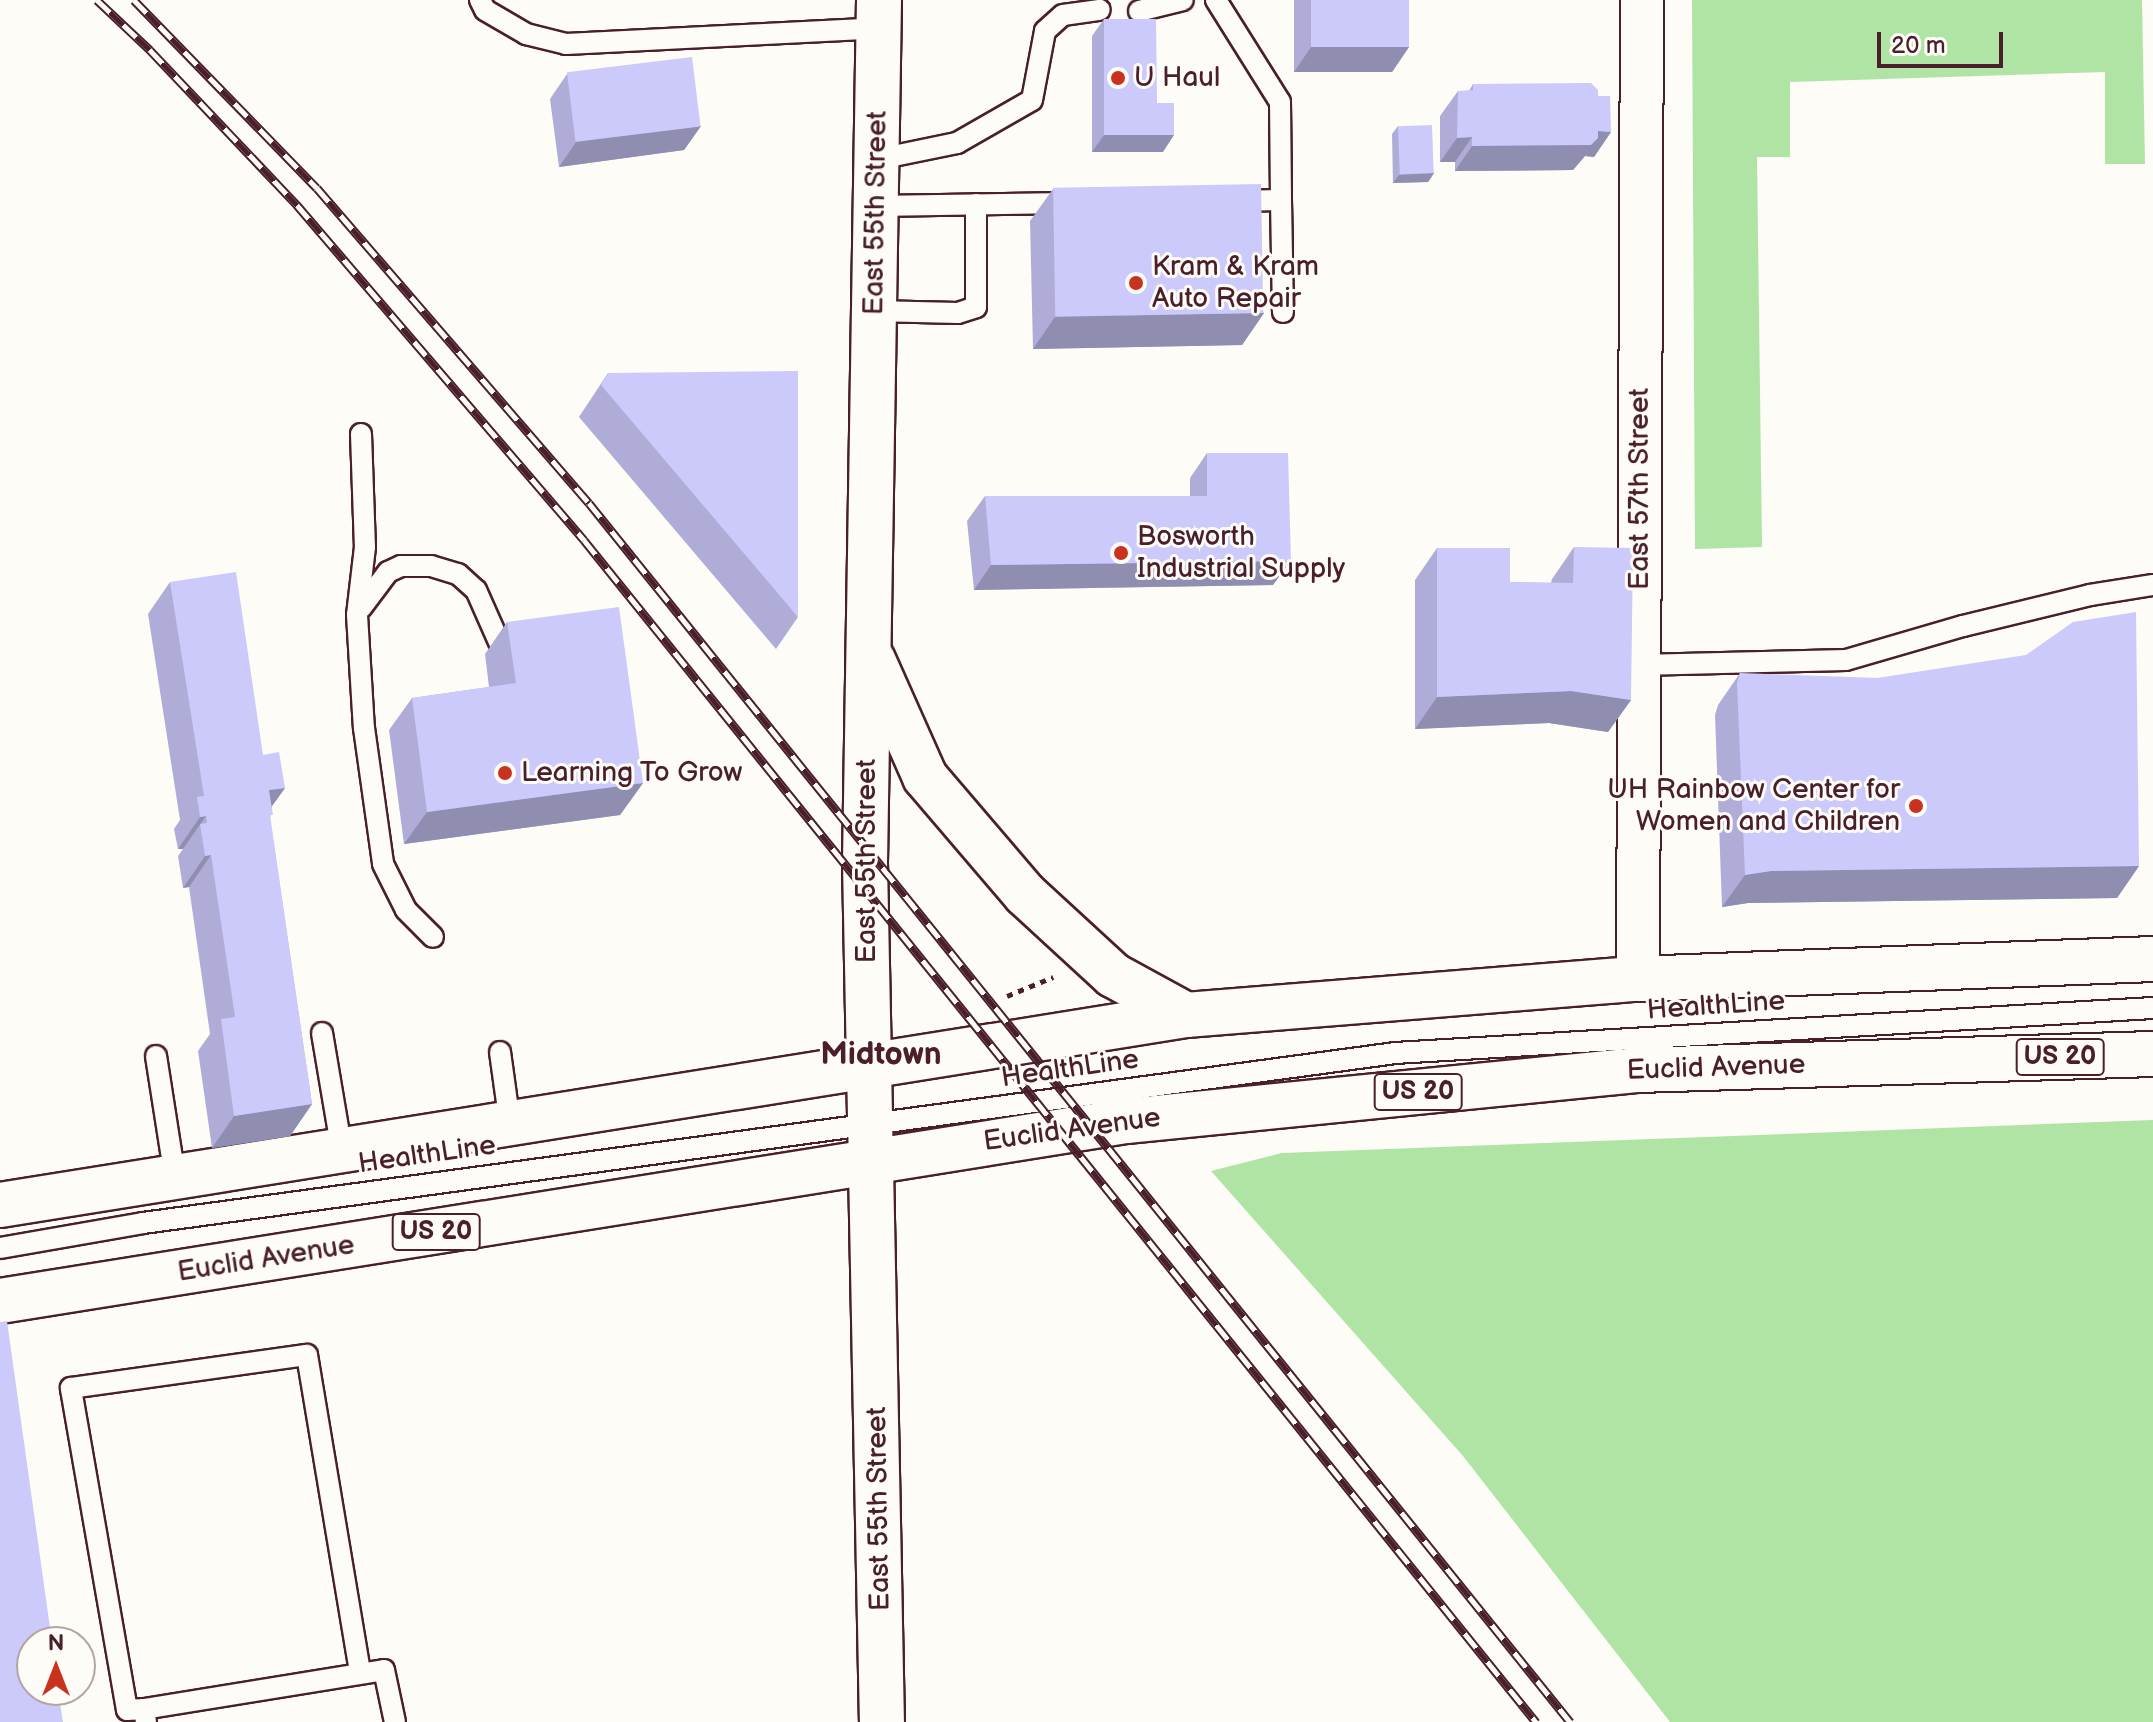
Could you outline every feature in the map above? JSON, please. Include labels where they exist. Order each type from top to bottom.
[{"type":"main road","name":"East 55th Street","points":[[879,14],[865,863],[882,1722]]},
{"type":"main road","points":[[868,649],[925,777],[1025,894],[1113,975],[1186,1015]]},
{"type":"main road","points":[[0,1205],[1186,1015],[1638,979],[2153,959]]},
{"type":"main road","name":"Euclid Avenue","points":[[0,1301],[872,1142],[1126,1121],[1638,1070],[2153,1054]]},
{"type":"street","name":"East 57th Street","points":[[1638,979],[1642,0]]},
{"type":"lane","points":[[480,0],[485,10],[526,34],[566,44],[879,14]]},
{"type":"lane","points":[[1139,11],[1183,0]]},
{"type":"lane","points":[[1216,0],[1280,102],[1283,312]]},
{"type":"lane","points":[[879,159],[957,143],[1032,100],[1045,31],[1063,15],[1100,10]]},
{"type":"lane","points":[[1220,201],[1281,200]]},
{"type":"lane","points":[[875,206],[1082,203]]},
{"type":"lane","points":[[874,311],[958,313],[976,307],[976,204]]},
{"type":"lane","points":[[361,434],[365,547],[357,615],[364,728],[383,864],[406,910],[433,937]]},
{"type":"lane","points":[[357,615],[388,572],[401,566],[431,566],[458,574],[476,590],[499,642]]},
{"type":"lane","points":[[1639,665],[1846,660],[2090,595],[2153,585]]},
{"type":"lane","name":"HealthLine","points":[[0,1248],[143,1223],[872,1142],[1395,1053],[2153,1008]]},
{"type":"lane","points":[[322,1033],[342,1151]]},
{"type":"lane","points":[[500,1052],[510,1124]]},
{"type":"lane","points":[[156,1056],[175,1178]]},
{"type":"lane","points":[[360,1673],[307,1355],[71,1388],[127,1710],[145,1715],[384,1670],[395,1722]]},
{"type":"path","points":[[995,998],[1021,993],[1060,973]]},
{"type":"green space","points":[[1692,0],[2142,0],[2145,164],[2105,164],[2105,72],[1790,82],[1790,157],[1757,157],[1762,547],[1695,549]]},
{"type":"green space","points":[[2153,1120],[2153,1722],[1670,1722],[1463,1456],[1211,1171],[1282,1153]]},
{"type":"building","points":[[1311,0],[1409,0],[1409,47],[1311,47]]},
{"type":"building","name":"U Haul","points":[[1104,19],[1156,19],[1157,103],[1174,103],[1174,135],[1104,135]]},
{"type":"building","points":[[692,57],[701,126],[575,142],[567,72]]},
{"type":"building","points":[[1591,83],[1598,90],[1598,96],[1610,96],[1611,132],[1598,131],[1598,138],[1591,145],[1472,146],[1472,137],[1457,138],[1458,91],[1473,90],[1473,84]]},
{"type":"building","points":[[1432,125],[1434,173],[1400,174],[1398,126]]},
{"type":"building","name":"Kram & Kram Auto Repair","points":[[1261,184],[1263,313],[1055,317],[1053,188]]},
{"type":"building","points":[[798,371],[798,617],[601,385],[608,373]]},
{"type":"building","name":"Bosworth Industrial Supply","points":[[1207,453],[1288,453],[1291,561],[991,565],[985,496],[1207,496]]},
{"type":"building","points":[[1574,547],[1633,548],[1631,700],[1571,691],[1437,697],[1437,548],[1510,548],[1510,582],[1573,583]]},
{"type":"building","points":[[236,572],[263,755],[279,752],[285,788],[269,790],[273,815],[270,815],[312,1104],[234,1116],[221,1019],[235,1017],[211,855],[205,856],[200,824],[207,823],[206,816],[200,817],[197,797],[204,796],[170,582]]},
{"type":"building","name":"Learning To Grow","points":[[619,607],[643,783],[427,812],[412,698],[516,683],[507,622]]},
{"type":"building","name":"UH Rainbow Center for Women and Children","points":[[2136,612],[2139,866],[1771,871],[1745,875],[1737,683],[1740,673],[1877,678],[2026,655],[2073,622]]},
{"type":"building","points":[[7,1321],[50,1626],[16,1626],[16,1706],[60,1706],[63,1722],[0,1722],[0,1322]]},
{"type":"railway","points":[[97,0],[150,50],[297,205],[584,540],[1536,1722]]},
{"type":"railway","points":[[134,0],[317,188],[589,503],[1570,1722]]},
{"type":"place","name":"U Haul","points":[[1118,78]]},
{"type":"place","name":"Kram & Kram Auto Repair","points":[[1136,283]]},
{"type":"place","name":"Bosworth Industrial Supply","points":[[1121,553]]},
{"type":"place","name":"Learning To Grow","points":[[505,773]]},
{"type":"place","name":"UH Rainbow Center for Women and Children","points":[[1916,806]]},
{"type":"district","name":"Midtown","points":[[881,1055]]}]
